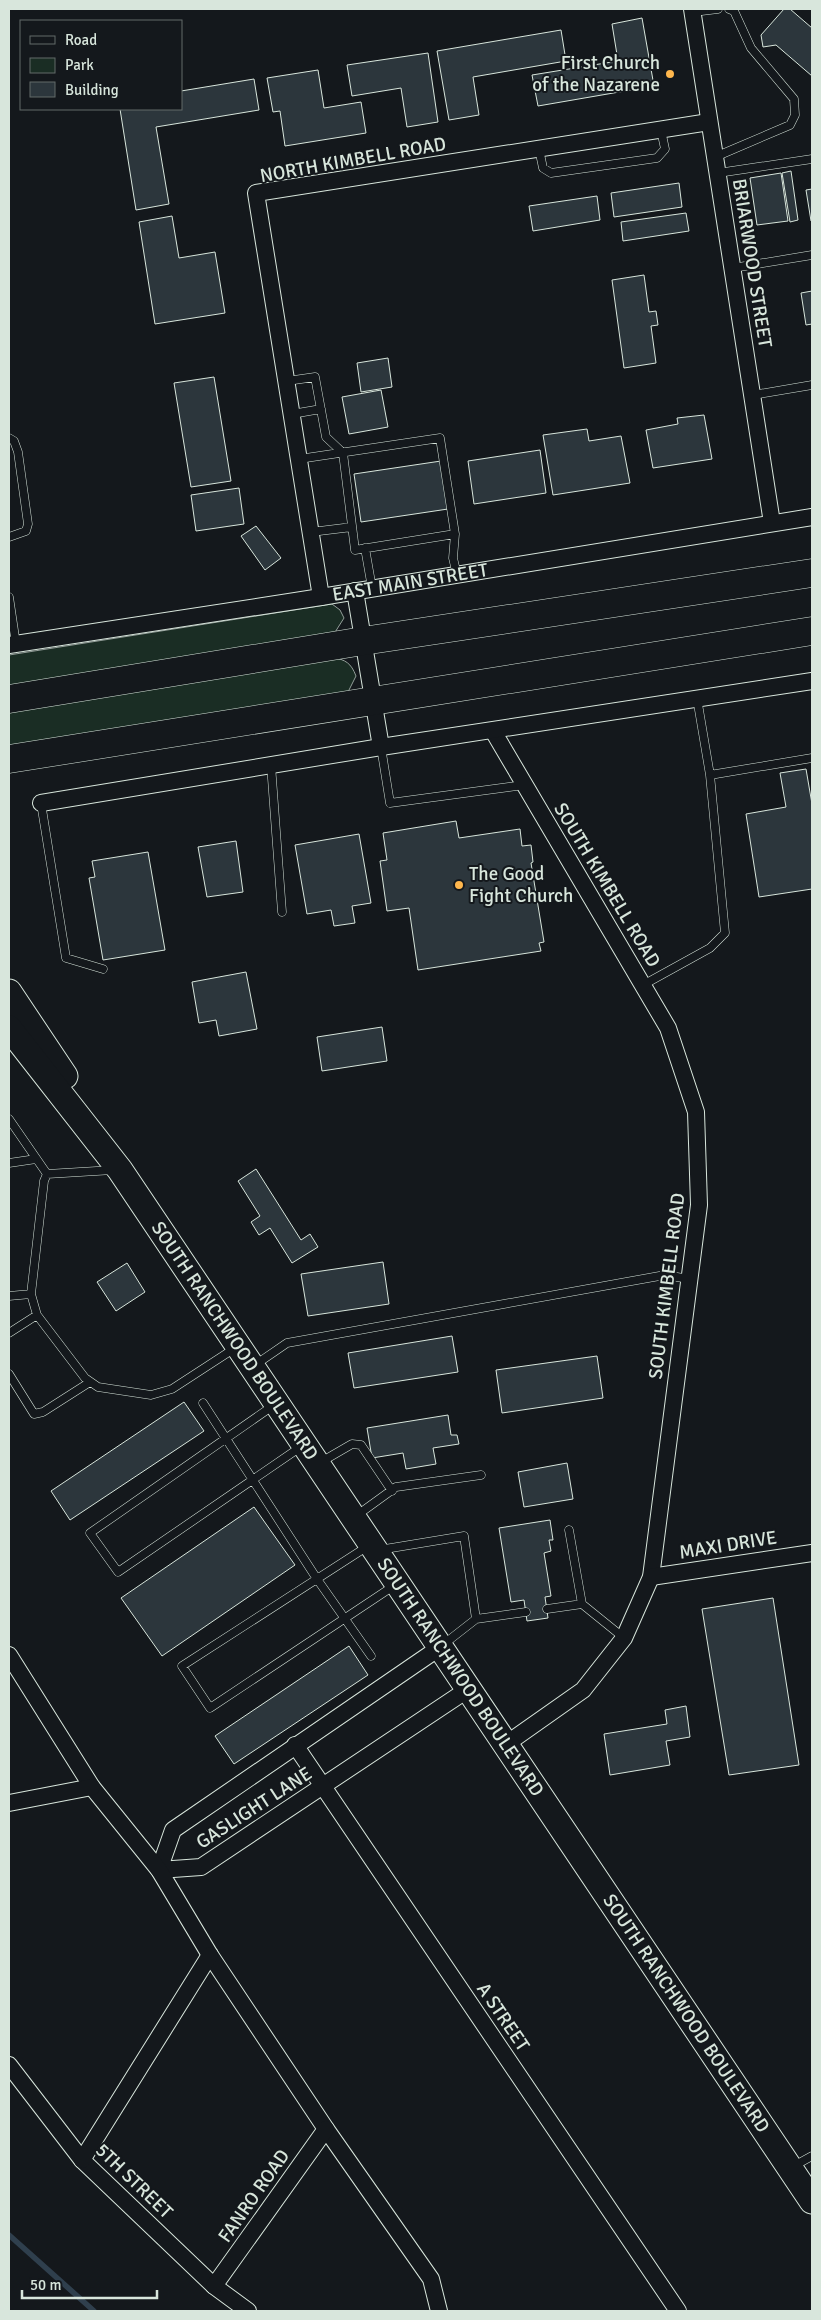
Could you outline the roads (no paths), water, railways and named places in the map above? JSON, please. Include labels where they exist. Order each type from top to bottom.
[{"type":"highway","points":[[9,699],[364,641],[812,573]]},
{"type":"highway","points":[[9,759],[812,631]]},
{"type":"main road","name":"SOUTH RANCHWOOD BOULEVARD","points":[[9,992],[64,1074],[114,1162],[812,2201]]},
{"type":"main road","name":"SOUTH RANCHWOOD BOULEVARD","points":[[16,1040],[114,1162]]},
{"type":"street","name":"BRIARWOOD STREET","points":[[692,10],[772,523]]},
{"type":"street","name":"NORTH KIMBELL ROAD","points":[[321,598],[256,193],[709,122]]},
{"type":"street","name":"EAST MAIN STREET","points":[[12,645],[321,598],[372,588],[812,517]]},
{"type":"street","points":[[355,591],[380,747]]},
{"type":"street","points":[[41,803],[380,747],[812,681]]},
{"type":"street","name":"SOUTH KIMBELL ROAD","points":[[494,731],[668,1028],[696,1112],[699,1205],[650,1577],[624,1638],[583,1690],[504,1745]]},
{"type":"street","name":"MAXI DRIVE","points":[[650,1577],[812,1553]]},
{"type":"street","name":"GASLIGHT LANE","points":[[439,1648],[173,1830],[159,1870],[200,1867],[467,1690]]},
{"type":"street","points":[[9,1655],[92,1787],[159,1870],[210,1955],[326,2129],[430,2279],[439,2311]]},
{"type":"street","name":"A STREET","points":[[295,1745],[678,2311]]},
{"type":"street","points":[[9,1803],[92,1787]]},
{"type":"street","points":[[82,2160],[210,1955]]},
{"type":"street","name":"5TH STREET","points":[[9,2065],[82,2160],[214,2286],[248,2311]]},
{"type":"street","name":"FANRO ROAD","points":[[214,2286],[326,2129]]},
{"type":"lane","points":[[692,10],[718,9]]},
{"type":"lane","points":[[716,165],[790,125],[795,115],[794,99],[751,48],[734,11],[729,9]]},
{"type":"lane","points":[[539,148],[543,168],[551,173],[657,158],[665,149],[661,129]]},
{"type":"lane","points":[[716,165],[812,159]]},
{"type":"lane","points":[[733,268],[812,255]]},
{"type":"lane","points":[[286,381],[315,377],[326,436],[343,453],[354,550],[455,534]]},
{"type":"lane","points":[[753,395],[812,385]]},
{"type":"lane","points":[[292,414],[321,409]]},
{"type":"lane","points":[[9,438],[14,441],[18,452],[28,524],[26,531],[9,537]]},
{"type":"lane","points":[[299,460],[440,438],[455,534],[453,558],[457,575]]},
{"type":"lane","points":[[311,532],[352,527]]},
{"type":"lane","points":[[365,548],[372,588]]},
{"type":"lane","points":[[9,597],[12,645]]},
{"type":"lane","points":[[643,986],[710,948],[725,933],[710,775],[697,698]]},
{"type":"lane","points":[[380,747],[390,803],[524,785]]},
{"type":"lane","points":[[710,775],[812,758]]},
{"type":"lane","points":[[271,765],[282,912]]},
{"type":"lane","points":[[41,803],[66,958],[103,969]]},
{"type":"lane","points":[[9,1119],[47,1174]]},
{"type":"lane","points":[[9,1163],[36,1159]]},
{"type":"lane","points":[[47,1174],[114,1162]]},
{"type":"lane","points":[[47,1174],[44,1181],[31,1294],[37,1316],[84,1378],[98,1387],[150,1395],[172,1389],[237,1346]]},
{"type":"lane","points":[[251,1367],[287,1343],[665,1275],[689,1279]]},
{"type":"lane","points":[[9,1296],[31,1294]]},
{"type":"lane","points":[[9,1333],[37,1316]]},
{"type":"lane","points":[[9,1374],[34,1414],[43,1412],[90,1382]]},
{"type":"lane","points":[[203,1403],[316,1579],[371,1656]]},
{"type":"lane","points":[[276,1404],[90,1533],[118,1572],[252,1481],[310,1455],[352,1444],[361,1445],[392,1491]]},
{"type":"lane","points":[[353,1518],[396,1488],[481,1474]]},
{"type":"lane","points":[[569,1530],[582,1604],[624,1638]]},
{"type":"lane","points":[[397,1584],[210,1708],[182,1666],[316,1579],[372,1548],[464,1536],[476,1619]]},
{"type":"lane","points":[[547,1609],[582,1604]]},
{"type":"lane","points":[[439,1648],[476,1619],[526,1612]]},
{"type":"lane","points":[[790,2168],[812,2156]]},
{"type":"waterway","points":[[9,2235],[94,2311]]},
{"type":"place","name":"First Church of the Nazarene","points":[[670,74]]},
{"type":"place","name":"The Good Fight Church","points":[[459,885]]}]
